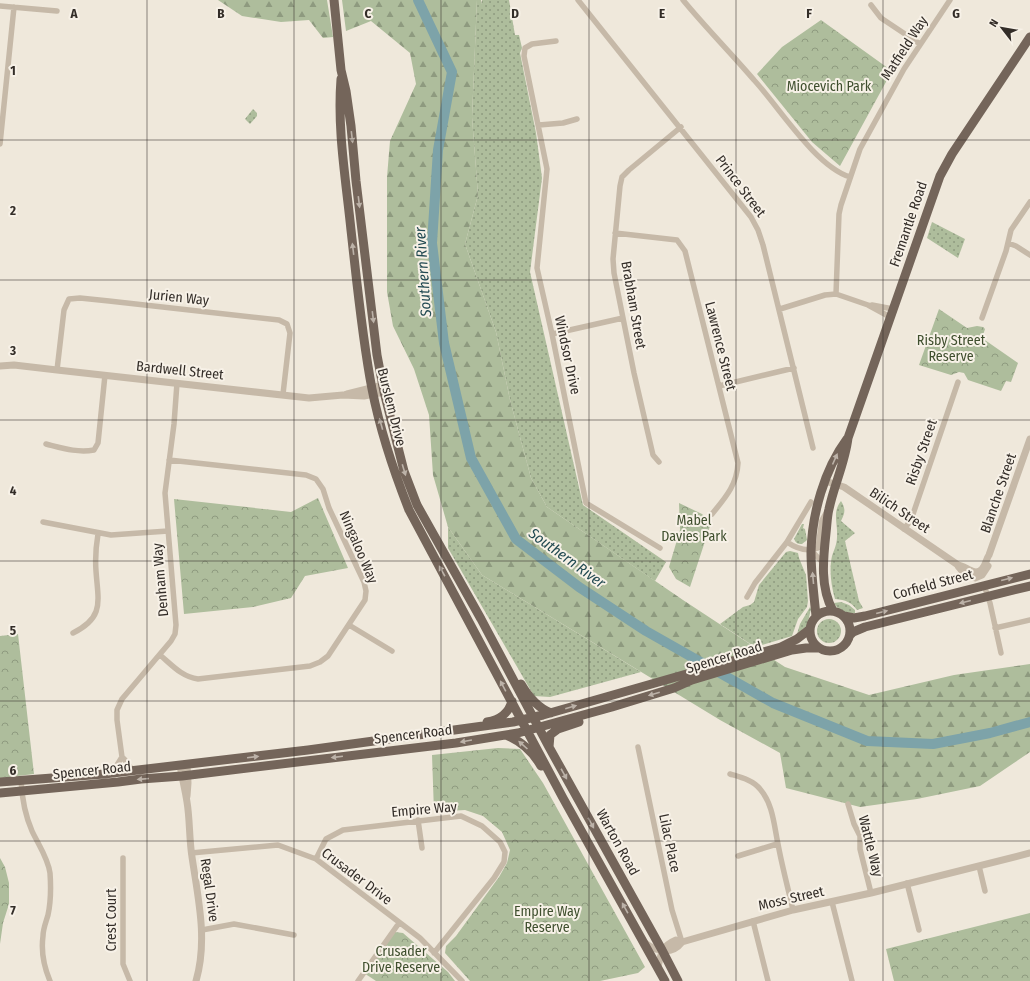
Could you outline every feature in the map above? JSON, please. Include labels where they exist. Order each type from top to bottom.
[{"type":"main road","name":"Burslem Drive","points":[[334,0],[341,70],[340,91],[343,157],[366,353],[372,391],[394,468],[409,510],[522,720]]},
{"type":"main road","name":"Fremantle Road","points":[[833,611],[827,600],[825,591],[823,563],[829,509],[846,452],[848,438],[940,176],[952,154],[1030,37]]},
{"type":"main road","name":"Burslem Drive","points":[[341,70],[346,91],[368,279],[383,389],[404,471],[417,505],[533,717]]},
{"type":"main road","points":[[343,157],[354,156]]},
{"type":"main road","name":"Fremantle Road","points":[[816,616],[811,550],[813,526],[816,510],[825,481],[839,450],[848,438]]},
{"type":"main road","name":"Corfield Street","points":[[844,616],[854,618],[865,616],[1030,574]]},
{"type":"main road","name":"Corfield Street","points":[[850,635],[853,632],[865,627],[1030,586]]},
{"type":"main road","points":[[469,599],[471,610],[476,622],[474,630]]},
{"type":"main road","points":[[827,611],[833,611],[844,616],[850,628],[850,635],[841,648],[834,651],[826,651],[819,648],[812,640],[810,629],[816,616],[827,611]]},
{"type":"main road","name":"Spencer Road","points":[[742,662],[790,643],[810,629]]},
{"type":"main road","name":"Spencer Road","points":[[0,782],[134,771],[467,729],[522,720],[551,713],[792,650],[819,648]]},
{"type":"main road","points":[[497,650],[505,657],[523,688],[531,698],[544,710],[551,713]]},
{"type":"main road","name":"Spencer Road","points":[[0,794],[239,769],[456,743],[538,728],[674,688],[691,677]]},
{"type":"main road","points":[[549,748],[550,735],[558,729],[623,707],[634,700]]},
{"type":"main road","points":[[467,729],[477,723],[490,721],[502,716],[510,708],[512,701]]},
{"type":"main road","name":"Warton Road","points":[[533,717],[678,981]]},
{"type":"main road","name":"Warton Road","points":[[522,720],[563,798],[665,981]]},
{"type":"main road","points":[[504,734],[515,738],[530,751],[538,761],[551,783],[563,798]]},
{"type":"main road","points":[[381,741],[399,743],[410,742],[414,748]]},
{"type":"main road","points":[[209,762],[210,765],[214,766],[230,765],[239,769]]},
{"type":"main road","points":[[60,777],[57,781],[60,783],[111,779],[118,782]]},
{"type":"main road","points":[[603,845],[602,853],[614,881],[613,887]]},
{"type":"main road","points":[[632,895],[638,918],[634,925]]},
{"type":"street","name":"Prince Street","points":[[578,0],[681,127],[751,217],[758,230],[780,309],[813,448]]},
{"type":"street","points":[[684,0],[756,81],[810,148],[839,172],[850,177]]},
{"type":"street","name":"Matfield Way","points":[[836,294],[839,214],[860,149],[904,69],[950,0]]},
{"type":"street","points":[[871,5],[881,18],[920,44]]},
{"type":"street","points":[[0,6],[57,11]]},
{"type":"street","points":[[0,144],[2,103],[14,7]]},
{"type":"street","name":"Windsor Drive","points":[[556,41],[532,44],[526,48],[524,56],[525,70],[539,125],[547,169],[537,268],[552,334],[586,503],[660,548]]},
{"type":"street","points":[[539,125],[563,123],[577,119]]},
{"type":"street","name":"Brabham Street","points":[[659,462],[653,455],[613,268],[615,233],[622,177],[681,127]]},
{"type":"street","points":[[982,318],[1008,243],[1011,230],[1030,202]]},
{"type":"street","name":"Lawrence Street","points":[[615,233],[677,240],[684,251],[738,464],[738,474],[733,486],[712,514]]},
{"type":"street","points":[[1008,243],[1030,255]]},
{"type":"street","points":[[780,309],[825,295],[836,294],[891,313]]},
{"type":"street","name":"Jurien Way","points":[[58,370],[64,310],[69,299],[80,298],[124,302],[279,320],[287,324],[290,333],[283,394]]},
{"type":"street","points":[[552,334],[623,318]]},
{"type":"street","name":"Bardwell Street","points":[[0,361],[14,365],[309,398],[343,395],[359,396],[383,389]]},
{"type":"street","name":"Bardwell Street","points":[[0,366],[14,365]]},
{"type":"street","points":[[718,386],[794,368]]},
{"type":"street","points":[[46,444],[64,449],[85,451],[94,450],[98,443],[105,375]]},
{"type":"street","name":"Risby Street","points":[[904,529],[911,520],[958,382]]},
{"type":"street","name":"Denham Way","points":[[122,757],[117,710],[122,700],[171,641],[176,625],[165,499],[177,383]]},
{"type":"street","name":"Blanche Street","points":[[958,565],[961,571],[973,578],[986,572],[990,554],[1030,439]]},
{"type":"street","name":"Ningaloo Way","points":[[160,655],[182,675],[198,679],[310,666],[320,662],[328,656],[365,600],[366,591],[364,582],[329,508],[323,489],[316,479],[306,475],[169,460]]},
{"type":"street","name":"Bilich Street","points":[[825,481],[844,488],[958,565]]},
{"type":"street","points":[[747,597],[755,582],[787,542],[811,502]]},
{"type":"street","points":[[787,542],[798,549],[811,550],[818,548],[822,520],[829,509]]},
{"type":"street","points":[[43,522],[58,524],[98,534],[122,535],[168,531]]},
{"type":"street","points":[[73,633],[84,628],[97,610],[98,602],[95,560],[98,534]]},
{"type":"street","points":[[811,550],[823,563]]},
{"type":"street","points":[[984,585],[990,603],[1001,653]]},
{"type":"street","points":[[995,628],[1030,620]]},
{"type":"street","points":[[349,625],[392,651]]},
{"type":"street","name":"Lilac Place","points":[[638,747],[672,910],[682,942]]},
{"type":"street","points":[[104,774],[117,765],[122,757],[134,771]]},
{"type":"street","name":"Regal Drive","points":[[184,765],[191,853],[202,930],[201,957],[196,981]]},
{"type":"street","points":[[730,774],[749,780],[759,787],[767,798],[772,813],[793,910]]},
{"type":"street","points":[[21,781],[25,811],[32,830],[43,851],[50,871],[51,891],[43,936],[46,972],[50,981]]},
{"type":"street","name":"Wattle Way","points":[[848,804],[854,824],[860,836],[860,849],[871,893]]},
{"type":"street","name":"Empire Way","points":[[316,859],[326,839],[343,830],[461,816],[482,826],[500,842],[506,852],[504,862],[494,878],[434,953]]},
{"type":"street","points":[[418,820],[422,848]]},
{"type":"street","points":[[738,856],[778,844]]},
{"type":"street","name":"Crusader Drive","points":[[191,853],[278,845],[316,859],[420,938],[462,981]]},
{"type":"street","name":"Moss Street","points":[[662,950],[671,951],[678,947],[682,942],[793,910],[871,893],[1030,853]]},
{"type":"street","name":"Crest Court","points":[[123,858],[124,964],[130,981]]},
{"type":"street","points":[[979,866],[985,891]]},
{"type":"street","points":[[908,883],[919,930]]},
{"type":"street","points":[[832,902],[852,981]]},
{"type":"street","points":[[753,921],[768,981]]},
{"type":"street","points":[[358,981],[399,923]]},
{"type":"street","points":[[202,930],[234,924],[294,935]]},
{"type":"street","points":[[644,942],[651,947],[662,950],[658,967]]},
{"type":"green space","points":[[218,0],[327,0],[333,37],[323,38],[309,20],[281,22],[242,16]]},
{"type":"green space","points":[[342,0],[477,0],[472,117],[478,195],[465,244],[496,332],[510,400],[531,478],[547,507],[683,600],[785,667],[869,695],[954,675],[1030,664],[1030,752],[980,786],[917,799],[860,807],[786,788],[780,753],[720,720],[482,575],[448,527],[433,475],[429,415],[414,369],[393,326],[387,292],[387,177],[390,141],[416,84],[410,53],[371,21],[346,31]]},
{"type":"green space","points":[[477,0],[481,0],[482,4],[482,0],[509,0],[515,35],[519,35],[522,48],[520,53],[536,133],[542,178],[530,272],[583,505],[666,562],[655,581],[547,507],[531,478],[510,400],[496,332],[465,244],[478,195],[472,117]]},
{"type":"green space","name":"Miocevich Park","points":[[821,20],[892,71],[840,166],[812,142],[757,74],[782,47]]},
{"type":"green space","points":[[253,109],[257,113],[257,116],[250,124],[245,119]]},
{"type":"green space","points":[[932,222],[965,239],[958,258],[927,238]]},
{"type":"green space","name":"Risby Street Reserve","points":[[939,309],[967,328],[977,326],[983,327],[985,329],[982,338],[1018,363],[1011,382],[1006,381],[1001,391],[968,380],[964,373],[959,372],[951,375],[919,365]]},
{"type":"green space","points":[[318,498],[348,568],[305,576],[291,598],[253,607],[184,614],[174,499],[291,512]]},
{"type":"green space","points":[[841,501],[844,506],[844,511],[841,521],[855,533],[845,541],[859,601],[863,608],[857,610],[848,602],[835,599],[832,583],[831,561],[837,540],[836,514],[838,505]]},
{"type":"green space","name":"Mabel Davies Park","points":[[679,503],[702,514],[711,523],[690,587],[676,579],[669,567],[680,530]]},
{"type":"green space","points":[[802,524],[804,524],[803,528],[805,529],[807,540],[800,544],[794,539]]},
{"type":"green space","points":[[448,527],[482,575],[641,672],[550,697],[534,696],[448,548]]},
{"type":"green space","points":[[790,551],[798,553],[806,575],[807,607],[798,619],[792,636],[755,647],[720,624],[743,607],[754,602],[759,585],[786,552]]},
{"type":"green space","points":[[841,602],[849,605],[855,610],[855,613],[843,611],[834,603]]},
{"type":"green space","points":[[810,607],[811,609],[807,626],[797,634],[800,624]]},
{"type":"green space","points":[[829,619],[838,622],[841,631],[838,640],[829,643],[820,640],[817,631],[820,622]]},
{"type":"green space","points":[[18,634],[34,774],[0,778],[0,636]]},
{"type":"green space","name":"Empire Way Reserve","points":[[498,748],[520,749],[543,783],[645,967],[638,973],[600,981],[470,981],[445,953],[446,946],[456,936],[499,877],[507,863],[510,850],[502,832],[483,816],[465,810],[434,812],[432,755]]},
{"type":"green space","points":[[0,858],[5,867],[9,883],[9,904],[3,923],[0,944]]},
{"type":"green space","points":[[1030,913],[1030,981],[894,981],[886,949]]},
{"type":"green space","name":"Crusader Drive Reserve","points":[[395,932],[403,933],[448,972],[455,981],[376,981],[364,973]]},
{"type":"waterway","name":"Southern River","points":[[418,0],[452,72],[438,150],[432,243],[444,343],[471,458],[516,539],[579,587],[646,631],[773,703],[867,741],[933,744],[990,733],[1030,722]]}]
